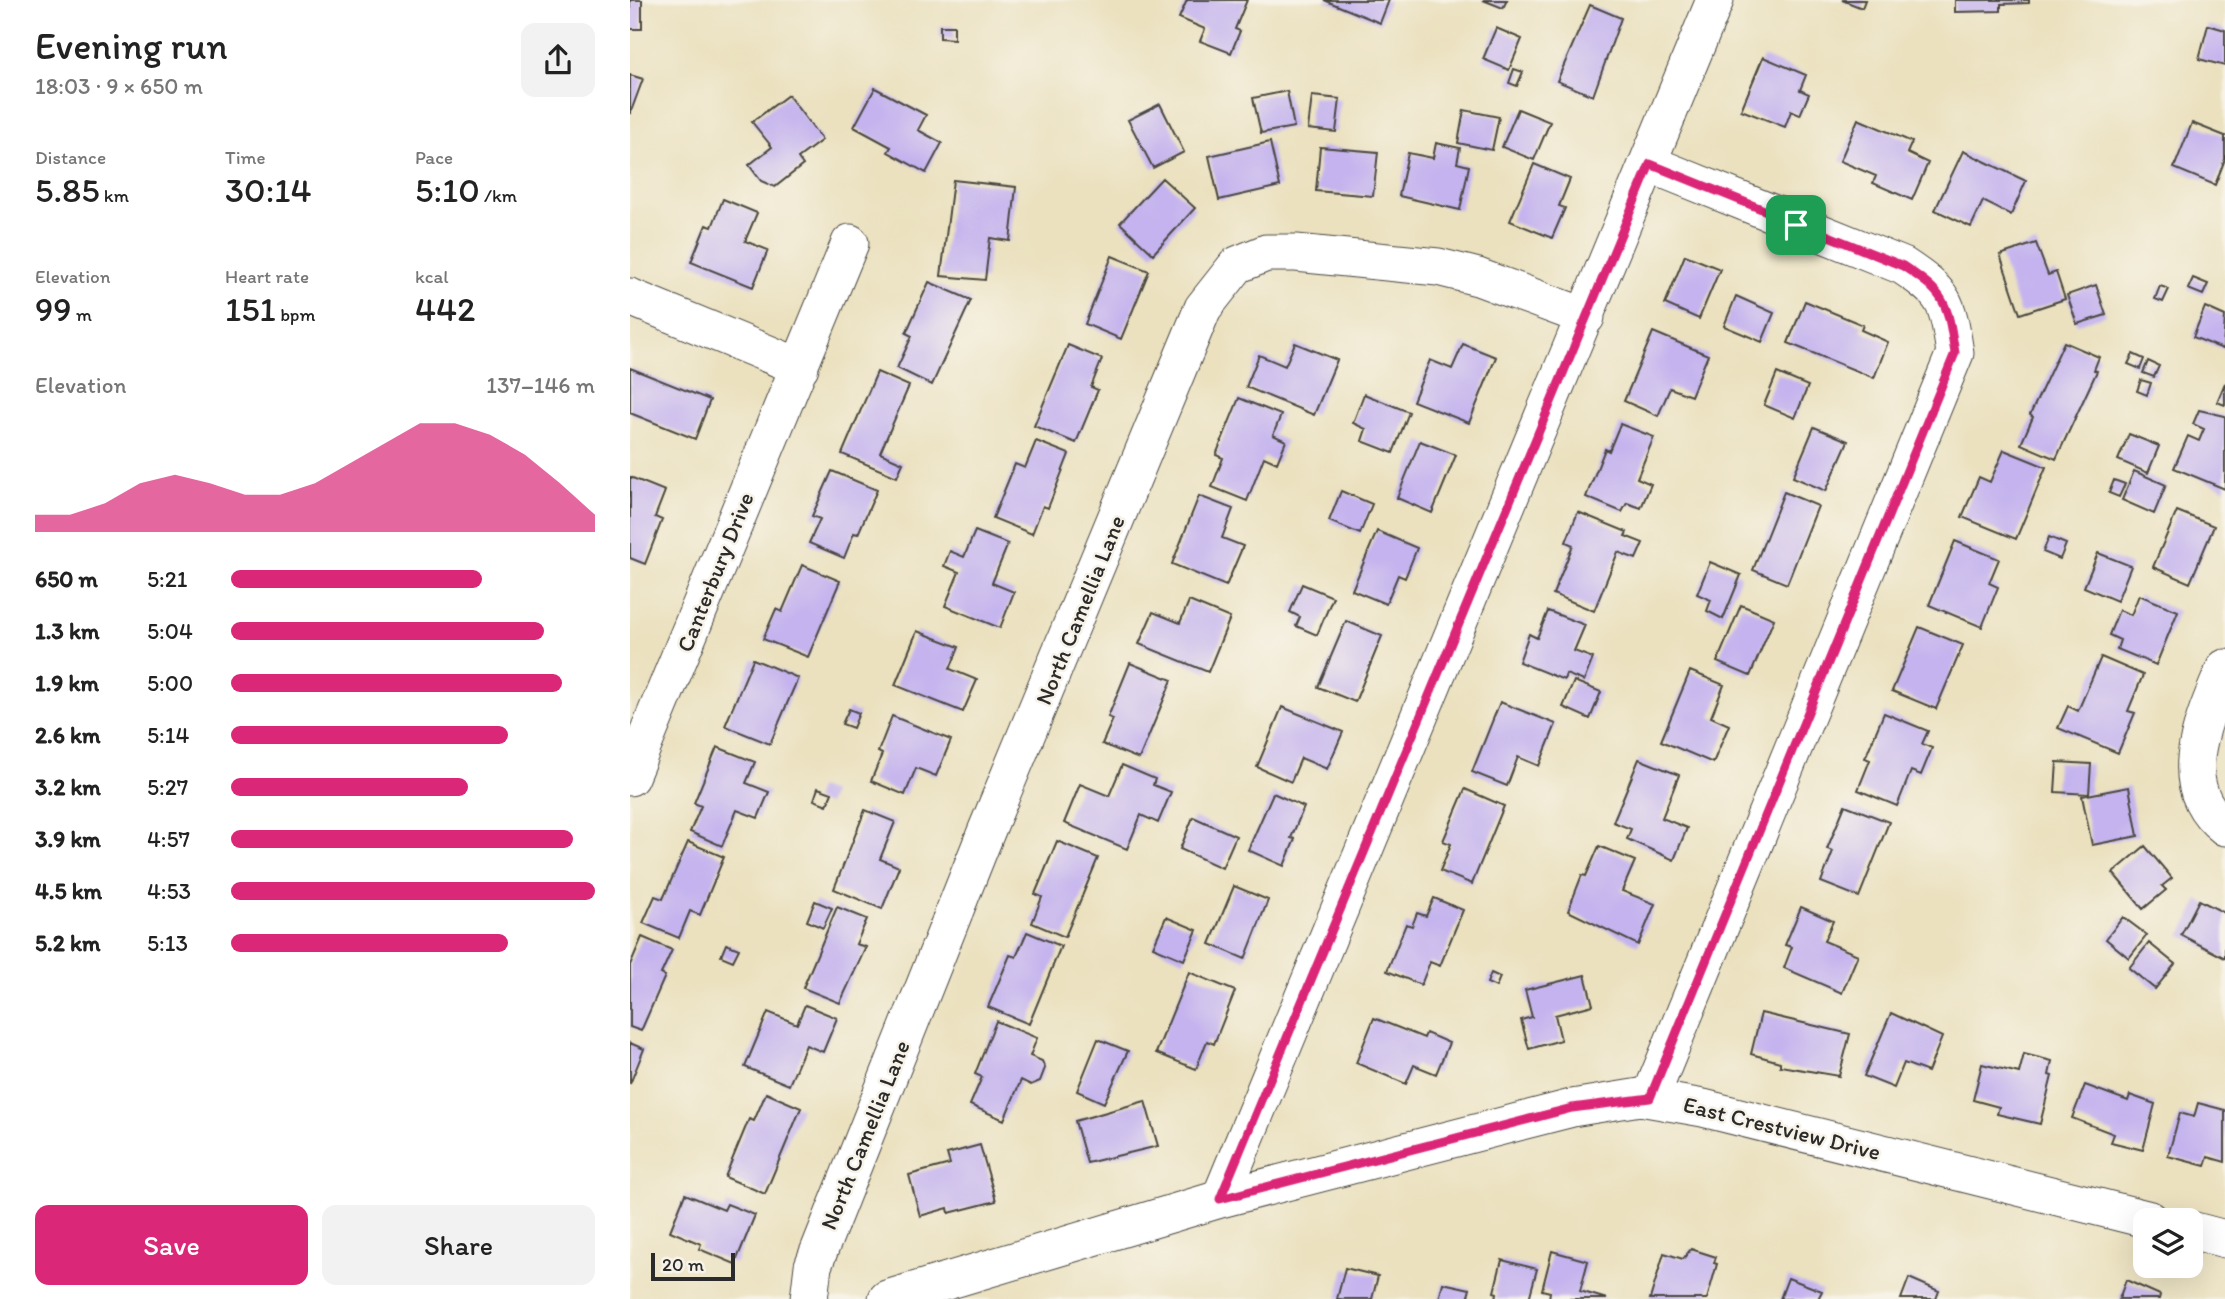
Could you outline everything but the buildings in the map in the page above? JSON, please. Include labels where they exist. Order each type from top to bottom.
[{"type":"street","points":[[1220,1199],[1650,164],[1715,0]]},
{"type":"street","points":[[1650,164],[1903,266],[1935,287],[1948,309],[1955,353],[1650,1098]]},
{"type":"street","name":"Canterbury Drive","points":[[630,777],[850,243]]},
{"type":"street","name":"North Camellia Lane","points":[[809,1299],[813,1266],[986,832],[1203,308],[1219,285],[1237,265],[1266,253],[1296,253],[1438,267],[1478,277],[1586,317]]},
{"type":"street","points":[[630,298],[800,367]]},
{"type":"street","points":[[2225,668],[2201,725],[2194,759],[2198,792],[2211,816],[2225,827]]},
{"type":"street","name":"East Crestview Drive","points":[[887,1299],[1128,1229],[1220,1199],[1572,1108],[1650,1098],[1703,1108],[2133,1216]]},
{"type":"street","points":[[2203,1233],[2225,1239]]},
{"type":"route","points":[[1650,164],[1796,225],[1903,266],[1935,287],[1948,309],[1955,353],[1650,1098],[1640,1097],[1572,1108],[1220,1199],[1650,164]]}]
